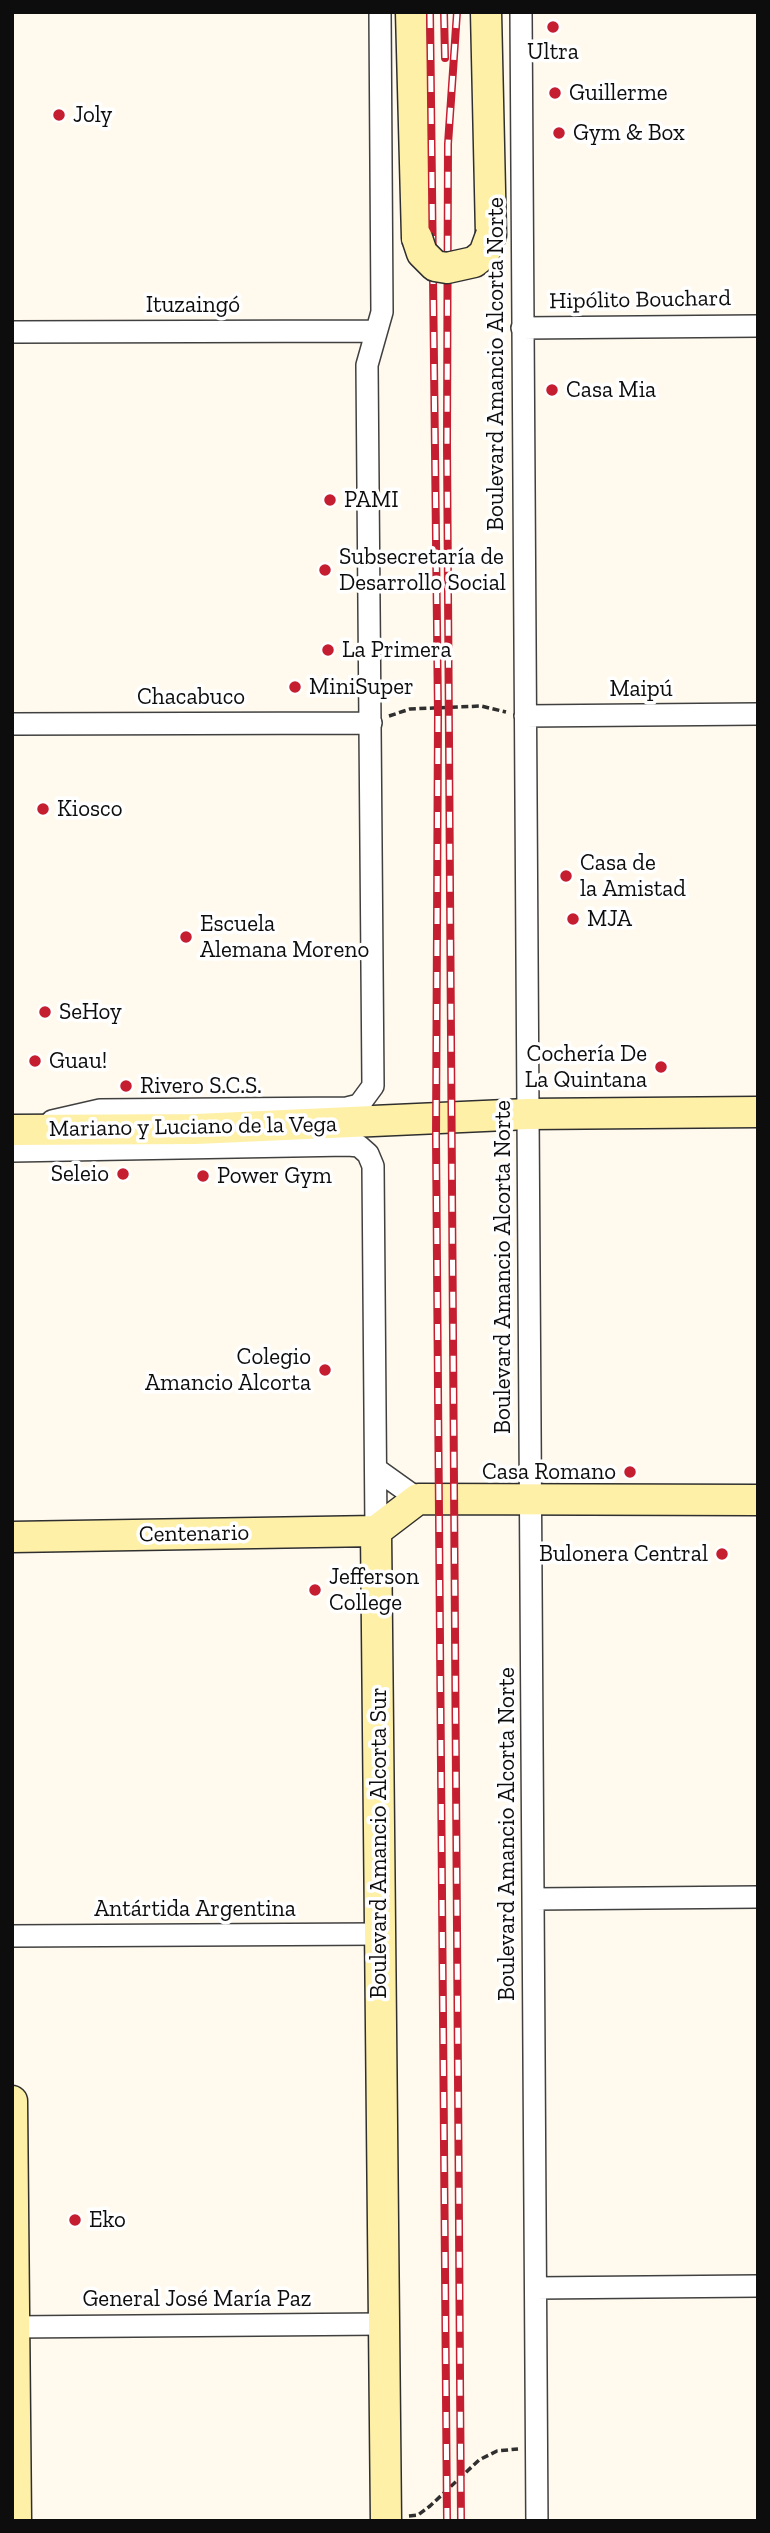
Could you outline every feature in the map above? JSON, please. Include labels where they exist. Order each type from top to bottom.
[{"type":"street","points":[[371,723],[367,365],[374,331],[382,312],[380,12]]},
{"type":"street","points":[[411,12],[417,238],[422,253],[428,259],[435,265],[447,268],[474,262],[485,254],[490,243],[486,12]]},
{"type":"street","name":"Boulevard Amancio Alcorta Norte","points":[[521,12],[537,2521]]},
{"type":"street","name":"Hipólito Bouchard","points":[[522,328],[758,326]]},
{"type":"street","name":"Ituzaingó","points":[[12,332],[374,331]]},
{"type":"street","name":"Maipú","points":[[525,716],[758,714]]},
{"type":"street","name":"Chacabuco","points":[[12,724],[371,723]]},
{"type":"street","name":"Mariano y Luciano de la Vega","points":[[12,1130],[100,1110],[347,1108],[359,1105],[373,1086],[371,723]]},
{"type":"street","name":"Mariano y Luciano de la Vega","points":[[12,1130],[196,1129],[528,1114],[758,1112]]},
{"type":"street","name":"Mariano y Luciano de la Vega","points":[[12,1151],[348,1145],[359,1146],[368,1154],[373,1166]]},
{"type":"street","name":"Boulevard Amancio Alcorta Sur","points":[[373,1166],[386,2520]]},
{"type":"street","points":[[376,1469],[418,1499],[530,1502],[758,1500]]},
{"type":"street","points":[[376,1531],[418,1499]]},
{"type":"street","name":"Centenario","points":[[12,1537],[376,1531]]},
{"type":"street","points":[[534,1899],[758,1897]]},
{"type":"street","name":"Antártida Argentina","points":[[12,1936],[379,1934]]},
{"type":"street","points":[[12,2101],[16,2521]]},
{"type":"street","points":[[536,2288],[758,2286]]},
{"type":"street","name":"General José María Paz","points":[[13,2327],[383,2324]]},
{"type":"path","points":[[371,723],[410,709],[481,706],[525,716]]},
{"type":"path","points":[[386,2520],[418,2515],[479,2460],[497,2451],[537,2446]]},
{"type":"railway","points":[[430,12],[438,714],[436,1138],[447,2521]]},
{"type":"railway","points":[[444,12],[445,58]]},
{"type":"railway","points":[[457,12],[448,144],[447,444],[461,2521]]},
{"type":"place","name":"Ultra","points":[[553,27]]},
{"type":"place","name":"Guillerme","points":[[555,93]]},
{"type":"place","name":"Joly","points":[[59,115]]},
{"type":"place","name":"Gym & Box","points":[[559,133]]},
{"type":"place","name":"Casa Mia","points":[[552,390]]},
{"type":"place","name":"PAMI","points":[[330,500]]},
{"type":"place","name":"Subsecretaría de Desarrollo Social","points":[[325,570]]},
{"type":"place","name":"La Primera","points":[[328,650]]},
{"type":"place","name":"MiniSuper","points":[[295,687]]},
{"type":"place","name":"Kiosco","points":[[43,809]]},
{"type":"place","name":"Casa de la Amistad","points":[[566,876]]},
{"type":"place","name":"MJA","points":[[573,919]]},
{"type":"place","name":"Escuela Alemana Moreno","points":[[186,937]]},
{"type":"place","name":"SeHoy","points":[[45,1012]]},
{"type":"place","name":"Guau!","points":[[35,1061]]},
{"type":"place","name":"Cochería De La Quintana","points":[[661,1067]]},
{"type":"place","name":"Rivero S.C.S.","points":[[126,1086]]},
{"type":"place","name":"Seleio","points":[[123,1174]]},
{"type":"place","name":"Power Gym","points":[[203,1176]]},
{"type":"place","name":"Colegio Amancio Alcorta","points":[[325,1370]]},
{"type":"place","name":"Casa Romano","points":[[630,1472]]},
{"type":"place","name":"Bulonera Central","points":[[722,1554]]},
{"type":"place","name":"Jefferson College","points":[[315,1590]]},
{"type":"place","name":"Eko","points":[[75,2220]]}]
